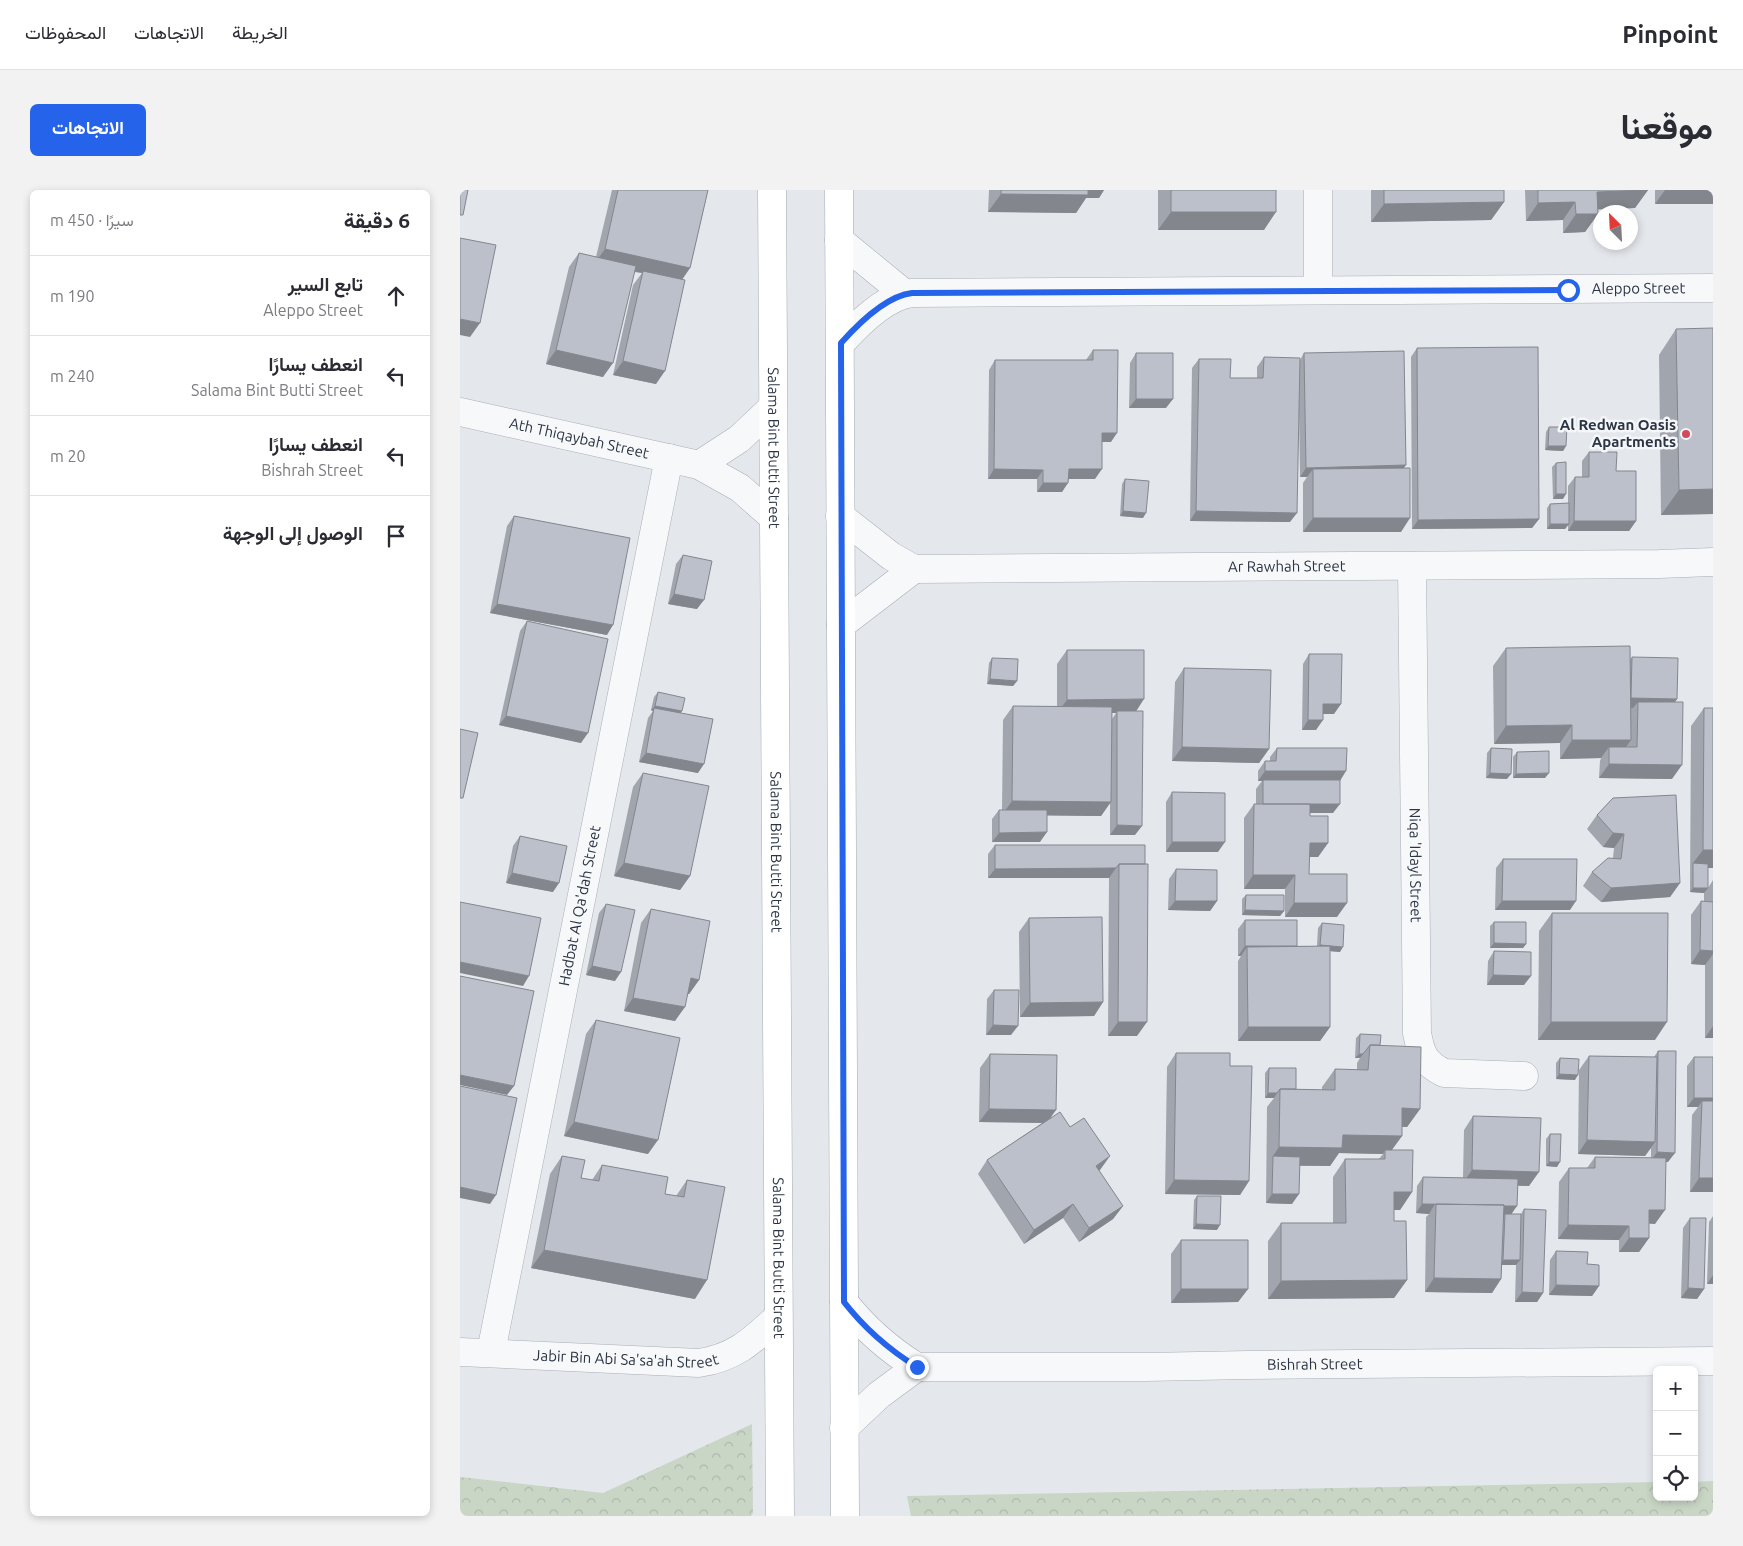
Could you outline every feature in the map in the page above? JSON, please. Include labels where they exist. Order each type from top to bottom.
[{"type":"main road","name":"Salama Bint Butti Street","points":[[772,190],[780,1516]]},
{"type":"main road","points":[[839,190],[845,1516]]},
{"type":"main road","points":[[765,1516],[780,1475]]},
{"type":"main road","points":[[845,1487],[859,1516]]},
{"type":"street","points":[[1318,190],[1318,290]]},
{"type":"street","points":[[840,240],[905,294],[870,315],[841,343]]},
{"type":"street","name":"Aleppo Street","points":[[905,294],[1713,288]]},
{"type":"street","points":[[699,465],[739,439],[773,407]]},
{"type":"street","name":"Ath Thiqaybah Street","points":[[460,412],[699,465],[740,488],[774,518]]},
{"type":"street","name":"Hadbat Al Qa'dah Street","points":[[491,1352],[669,458]]},
{"type":"street","name":"Ar Rawhah Street","points":[[840,516],[891,556],[914,569],[1659,564],[1713,562]]},
{"type":"street","name":"Ar Rawhah Street","points":[[1659,564],[1713,573]]},
{"type":"street","name":"Niqa 'Idayl Street","points":[[1412,566],[1417,1033],[1420,1050],[1426,1060],[1444,1073],[1524,1076]]},
{"type":"street","points":[[841,625],[914,569]]},
{"type":"street","points":[[844,1302],[877,1339],[917,1367],[879,1396],[844,1428]]},
{"type":"street","name":"Jabir Bin Abi Sa'sa'ah Street","points":[[460,1352],[699,1363],[715,1361],[743,1348],[778,1317]]},
{"type":"street","name":"Bishrah Street","points":[[917,1367],[1115,1368],[1713,1361]]},
{"type":"green space","points":[[752,1424],[753,1513],[751,1516],[460,1516],[460,1477],[603,1493]]},
{"type":"green space","points":[[1713,1481],[1713,1516],[911,1516],[907,1496],[1653,1482],[1653,1501],[1698,1501],[1698,1482]]},
{"type":"building","points":[[460,190],[468,190],[463,215],[460,215]]},
{"type":"building","points":[[618,190],[708,190],[690,268],[605,249]]},
{"type":"building","points":[[1001,190],[1088,190],[1088,195],[1001,194]]},
{"type":"building","points":[[1171,190],[1276,190],[1276,212],[1171,212]]},
{"type":"building","points":[[1384,190],[1504,190],[1504,202],[1384,204]]},
{"type":"building","points":[[1538,190],[1648,190],[1597,192],[1598,205],[1593,205],[1593,214],[1576,214],[1575,202],[1538,203]]},
{"type":"building","points":[[460,238],[496,245],[480,323],[460,319]]},
{"type":"building","points":[[579,253],[636,266],[613,363],[556,350]]},
{"type":"building","points":[[643,271],[685,280],[665,371],[623,361]]},
{"type":"building","points":[[1713,328],[1713,489],[1679,490],[1676,329]]},
{"type":"building","points":[[1538,347],[1539,519],[1418,520],[1417,348]]},
{"type":"building","points":[[1093,350],[1118,350],[1117,433],[1102,433],[1102,469],[1069,469],[1068,483],[1043,483],[1043,470],[994,469],[995,360],[1093,360]]},
{"type":"building","points":[[1404,351],[1406,465],[1306,468],[1304,353]]},
{"type":"building","points":[[1136,353],[1173,353],[1173,399],[1136,399]]},
{"type":"building","points":[[1264,357],[1300,358],[1297,513],[1196,511],[1199,359],[1231,359],[1230,378],[1263,378]]},
{"type":"building","points":[[1549,427],[1567,427],[1566,446],[1548,446]]},
{"type":"building","points":[[1589,452],[1617,452],[1616,471],[1636,471],[1636,521],[1574,521],[1575,477],[1589,477]]},
{"type":"building","points":[[1566,462],[1566,494],[1556,494],[1556,463]]},
{"type":"building","points":[[1410,468],[1410,518],[1313,518],[1313,469]]},
{"type":"building","points":[[1125,479],[1149,481],[1146,513],[1123,511]]},
{"type":"building","points":[[1569,503],[1569,524],[1550,524],[1550,504]]},
{"type":"building","points":[[514,516],[630,538],[613,625],[497,604]]},
{"type":"building","points":[[683,555],[712,561],[704,600],[674,594]]},
{"type":"building","points":[[527,621],[608,639],[588,733],[506,716]]},
{"type":"building","points":[[1630,646],[1631,740],[1572,740],[1572,725],[1506,726],[1506,648]]},
{"type":"building","points":[[1067,650],[1144,650],[1144,699],[1067,700]]},
{"type":"building","points":[[1309,654],[1342,654],[1341,704],[1323,704],[1323,720],[1308,720]]},
{"type":"building","points":[[1632,657],[1678,658],[1677,699],[1631,698]]},
{"type":"building","points":[[992,658],[1018,659],[1017,681],[990,679]]},
{"type":"building","points":[[1184,668],[1271,670],[1269,749],[1182,747]]},
{"type":"building","points":[[658,692],[685,698],[682,711],[655,706]]},
{"type":"building","points":[[1638,702],[1683,702],[1682,765],[1609,764],[1609,747],[1637,747]]},
{"type":"building","points":[[1013,706],[1112,707],[1111,802],[1012,801]]},
{"type":"building","points":[[654,708],[713,719],[704,764],[646,753]]},
{"type":"building","points":[[1704,708],[1713,708],[1713,850],[1703,850]]},
{"type":"building","points":[[1117,711],[1143,711],[1142,826],[1117,825]]},
{"type":"building","points":[[460,729],[478,733],[463,798],[460,798]]},
{"type":"building","points":[[1277,748],[1347,748],[1346,771],[1265,771],[1265,761],[1276,761]]},
{"type":"building","points":[[1491,748],[1512,749],[1511,774],[1490,773]]},
{"type":"building","points":[[1549,751],[1549,773],[1516,774],[1517,752]]},
{"type":"building","points":[[643,773],[709,786],[690,876],[624,863]]},
{"type":"building","points":[[1263,780],[1340,780],[1340,804],[1263,804]]},
{"type":"building","points":[[1172,792],[1225,793],[1225,842],[1172,842]]},
{"type":"building","points":[[1676,795],[1680,883],[1611,888],[1592,872],[1608,858],[1621,859],[1624,834],[1613,833],[1597,815],[1613,798]]},
{"type":"building","points":[[1254,804],[1310,804],[1310,816],[1328,816],[1328,843],[1310,843],[1309,874],[1347,874],[1347,903],[1294,903],[1295,875],[1253,875]]},
{"type":"building","points":[[999,810],[1047,810],[1047,832],[999,833]]},
{"type":"building","points":[[520,836],[567,846],[559,883],[512,873]]},
{"type":"building","points":[[995,845],[1145,845],[1145,864],[1119,864],[1116,868],[995,869]]},
{"type":"building","points":[[1503,859],[1577,859],[1576,901],[1502,901]]},
{"type":"building","points":[[1693,863],[1708,864],[1708,888],[1693,888]]},
{"type":"building","points":[[1119,864],[1148,864],[1147,1022],[1118,1022]]},
{"type":"building","points":[[1176,869],[1217,870],[1217,901],[1175,901]]},
{"type":"building","points":[[1246,895],[1284,895],[1284,911],[1245,910]]},
{"type":"building","points":[[1701,901],[1713,902],[1713,951],[1700,950]]},
{"type":"building","points":[[460,902],[541,918],[529,976],[460,962]]},
{"type":"building","points":[[606,904],[635,910],[621,972],[592,966]]},
{"type":"building","points":[[651,909],[710,921],[699,980],[691,978],[685,1007],[633,998]]},
{"type":"building","points":[[1552,913],[1668,913],[1667,1022],[1551,1022]]},
{"type":"building","points":[[1102,917],[1103,1002],[1030,1003],[1029,918]]},
{"type":"building","points":[[1245,920],[1297,920],[1297,946],[1245,946]]},
{"type":"building","points":[[1494,922],[1526,922],[1526,944],[1494,943]]},
{"type":"building","points":[[1322,923],[1344,925],[1343,947],[1320,945]]},
{"type":"building","points":[[1330,946],[1330,1027],[1248,1027],[1247,947]]},
{"type":"building","points":[[1494,951],[1531,952],[1531,976],[1493,975]]},
{"type":"building","points":[[460,976],[534,991],[514,1086],[460,1075]]},
{"type":"building","points":[[994,990],[1019,990],[1018,1026],[993,1025]]},
{"type":"building","points":[[596,1020],[680,1038],[658,1140],[574,1122]]},
{"type":"building","points":[[1360,1034],[1381,1035],[1380,1045],[1370,1045],[1363,1054],[1359,1054]]},
{"type":"building","points":[[1370,1045],[1421,1047],[1420,1109],[1402,1108],[1402,1136],[1343,1135],[1342,1148],[1279,1147],[1280,1089],[1335,1090],[1335,1069],[1368,1070]]},
{"type":"building","points":[[1658,1051],[1676,1051],[1675,1153],[1657,1152]]},
{"type":"building","points":[[1176,1053],[1230,1053],[1230,1066],[1252,1066],[1249,1181],[1174,1180]]},
{"type":"building","points":[[990,1054],[1057,1055],[1056,1110],[989,1109]]},
{"type":"building","points":[[1589,1056],[1657,1057],[1655,1142],[1587,1140]]},
{"type":"building","points":[[1694,1057],[1713,1057],[1713,1098],[1694,1098]]},
{"type":"building","points":[[1560,1058],[1579,1059],[1578,1075],[1559,1074]]},
{"type":"building","points":[[1269,1068],[1296,1068],[1296,1089],[1280,1089],[1277,1093],[1268,1093]]},
{"type":"building","points":[[460,1086],[517,1098],[496,1195],[460,1187]]},
{"type":"building","points":[[1702,1101],[1713,1101],[1713,1178],[1699,1178]]},
{"type":"building","points":[[1060,1112],[1070,1127],[1084,1118],[1110,1156],[1096,1166],[1123,1206],[1089,1228],[1073,1204],[1034,1230],[987,1160]]},
{"type":"building","points":[[1473,1116],[1541,1118],[1539,1172],[1472,1170]]},
{"type":"building","points":[[1550,1134],[1561,1134],[1560,1162],[1549,1162]]},
{"type":"building","points":[[1385,1150],[1413,1150],[1412,1192],[1394,1192],[1394,1221],[1406,1221],[1407,1280],[1281,1281],[1281,1223],[1346,1223],[1345,1159],[1385,1159]]},
{"type":"building","points":[[562,1156],[585,1160],[581,1178],[599,1181],[602,1165],[668,1177],[665,1194],[684,1197],[687,1180],[725,1187],[707,1280],[544,1250]]},
{"type":"building","points":[[1273,1156],[1300,1157],[1299,1194],[1272,1194]]},
{"type":"building","points":[[1595,1157],[1666,1158],[1665,1210],[1649,1210],[1649,1238],[1629,1238],[1629,1226],[1568,1225],[1569,1168],[1595,1168]]},
{"type":"building","points":[[1423,1177],[1518,1179],[1517,1206],[1422,1204]]},
{"type":"building","points":[[1197,1196],[1221,1196],[1220,1225],[1196,1224]]},
{"type":"building","points":[[1436,1204],[1504,1205],[1501,1279],[1434,1278]]},
{"type":"building","points":[[1524,1209],[1546,1210],[1543,1293],[1522,1292]]},
{"type":"building","points":[[1505,1214],[1521,1214],[1520,1260],[1503,1260]]},
{"type":"building","points":[[1690,1218],[1706,1218],[1704,1289],[1688,1288]]},
{"type":"building","points":[[1181,1240],[1248,1240],[1248,1289],[1181,1289]]},
{"type":"building","points":[[1556,1251],[1588,1252],[1587,1264],[1599,1265],[1599,1286],[1556,1285]]},
{"type":"place","name":"Al Redwan Oasis Apartments","points":[[1686,434]]},
{"type":"route","points":[[917,1367],[877,1339],[844,1302],[840,516],[841,343],[855,328],[887,303],[905,294],[912,293],[1568,290]]}]
